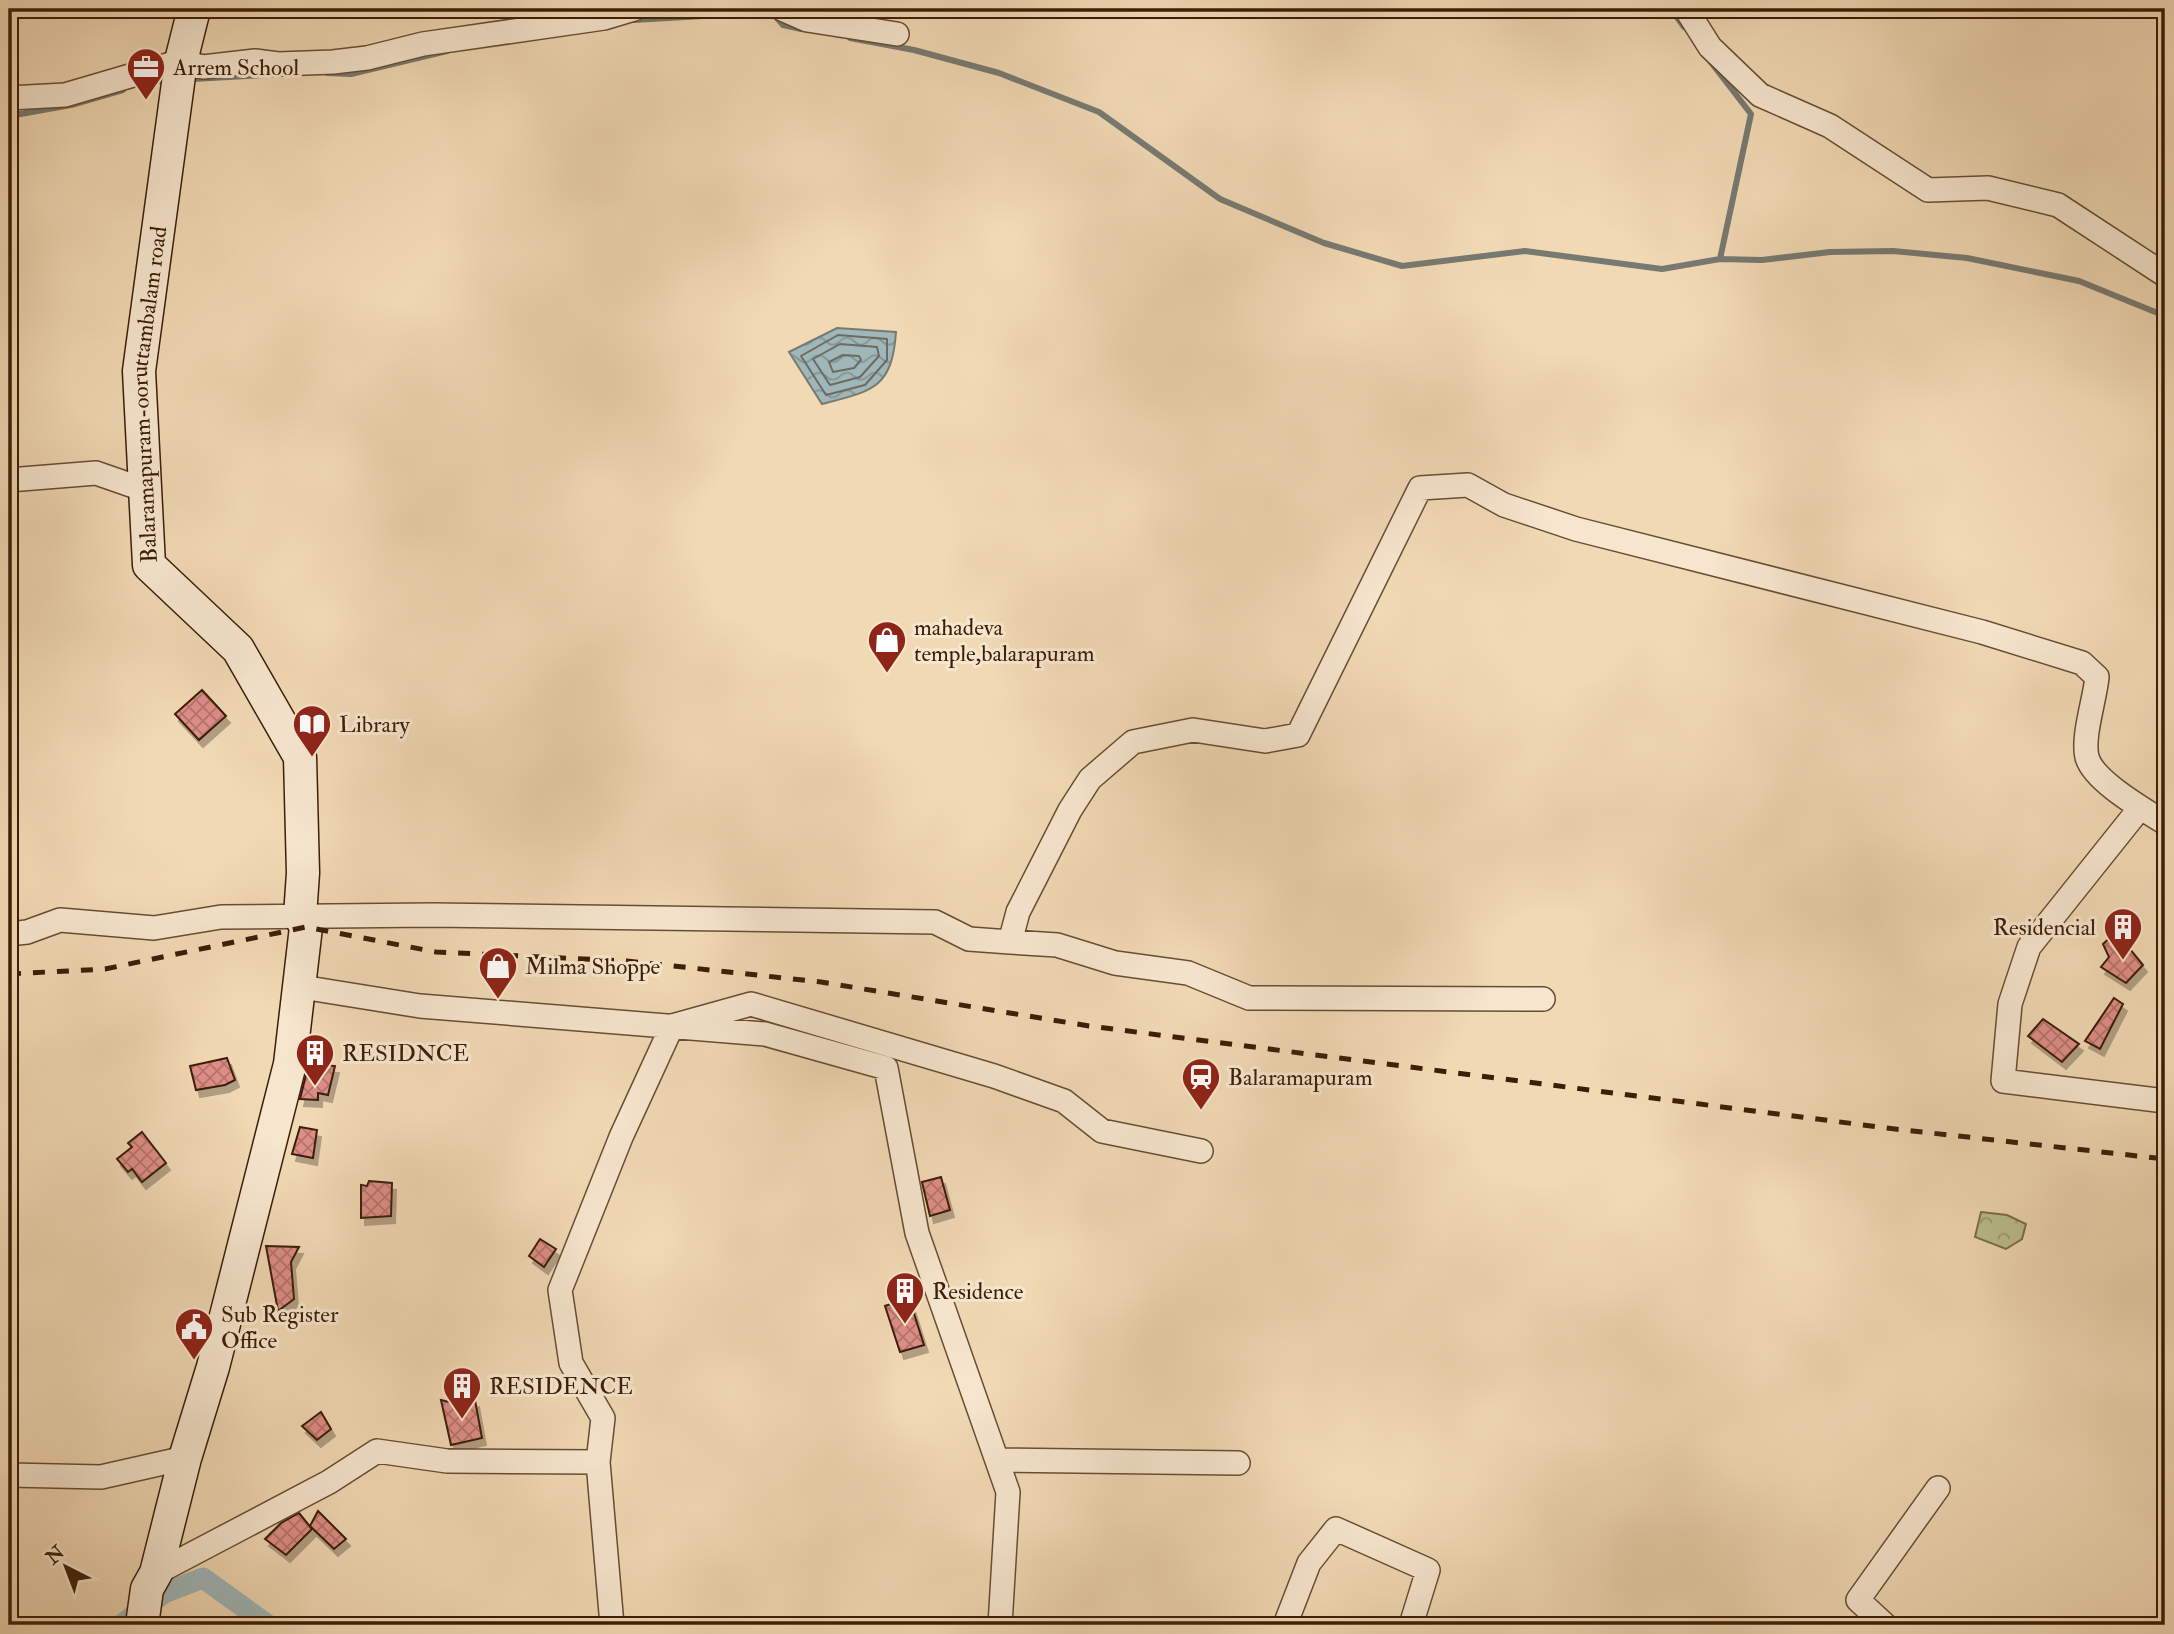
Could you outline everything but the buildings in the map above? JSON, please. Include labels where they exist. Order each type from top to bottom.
[{"type":"main road","name":"Balaramapuram-ooruttambalam road","points":[[142,1625],[151,1581],[213,1367],[290,1064],[306,927],[300,916],[303,873],[300,757],[237,649],[149,565],[139,371],[181,61],[194,9]]},
{"type":"street","points":[[9,99],[65,94],[181,61],[203,67],[255,61],[278,64],[333,62],[367,58],[423,44],[604,18],[634,9]]},
{"type":"street","points":[[782,9],[807,20],[897,34]]},
{"type":"street","points":[[1697,12],[1710,47],[1760,95],[1830,126],[1928,190],[1988,188],[2059,205],[2165,275]]},
{"type":"street","points":[[9,481],[96,472],[145,490]]},
{"type":"street","points":[[1010,942],[1018,912],[1070,810],[1090,779],[1133,742],[1193,730],[1265,741],[1298,735],[1420,488],[1468,485],[1504,506],[1576,529],[1982,632],[2082,663],[2097,677],[2086,741],[2087,759],[2099,776],[2165,822]]},
{"type":"street","points":[[2140,807],[2029,947],[2010,1004],[2003,1081],[2165,1101]]},
{"type":"street","points":[[9,934],[27,932],[60,920],[154,928],[221,917],[433,915],[935,922],[969,939],[1057,945],[1115,963],[1188,973],[1249,998],[1542,999]]},
{"type":"street","points":[[297,989],[314,989],[420,1006],[765,1034],[886,1068],[917,1233],[1008,1492],[1000,1625]]},
{"type":"street","points":[[612,1625],[598,1462],[603,1418],[571,1363],[560,1290],[621,1137],[672,1026],[751,1004],[994,1076],[1064,1101],[1102,1130],[1201,1152]]},
{"type":"street","points":[[151,1581],[329,1482],[377,1451],[447,1461],[598,1462]]},
{"type":"street","points":[[9,1475],[101,1477],[185,1458]]},
{"type":"street","points":[[997,1460],[1238,1463]]},
{"type":"street","points":[[1885,1625],[1858,1600],[1938,1488]]},
{"type":"street","points":[[1285,1625],[1309,1563],[1336,1529],[1428,1570],[1411,1625]]},
{"type":"green space","points":[[1981,1212],[2007,1215],[2026,1224],[2022,1239],[2006,1249],[1975,1237]]},
{"type":"water","points":[[837,328],[896,332],[894,351],[884,376],[876,384],[866,391],[822,404],[789,352]]},
{"type":"waterway","points":[[1671,9],[1684,27]]},
{"type":"waterway","points":[[634,20],[772,12],[783,25],[801,29]]},
{"type":"waterway","points":[[850,38],[914,50],[999,73],[1099,112],[1220,199],[1324,243],[1402,266],[1525,251],[1662,269],[1720,259],[1762,260],[1830,252],[1893,251],[1967,258],[2079,281],[2165,316]]},
{"type":"waterway","points":[[327,73],[351,74],[447,51]]},
{"type":"waterway","points":[[1710,61],[1751,114],[1720,259]]},
{"type":"waterway","points":[[193,79],[282,74]]},
{"type":"waterway","points":[[146,83],[160,81]]},
{"type":"waterway","points":[[9,116],[71,105],[123,90]]},
{"type":"waterway","points":[[121,1625],[164,1593],[203,1578],[268,1625]]},
{"type":"railway","points":[[9,974],[105,969],[306,927],[436,952],[627,961],[821,982],[1089,1026],[1895,1129],[2165,1159]]},
{"type":"place","name":"Arrem School","points":[[146,101]]},
{"type":"place","name":"mahadeva temple,balarapuram","points":[[887,674]]},
{"type":"place","name":"Library","points":[[312,758]]},
{"type":"place","name":"Residencial","points":[[2123,961]]},
{"type":"place","name":"Milma Shoppe","points":[[498,1000]]},
{"type":"place","name":"RESIDNCE","points":[[315,1087]]},
{"type":"place","name":"Balaramapuram","points":[[1201,1111]]},
{"type":"place","name":"Residence","points":[[905,1325]]},
{"type":"place","name":"Sub Register Office","points":[[194,1361]]},
{"type":"place","name":"RESIDENCE","points":[[462,1420]]}]
